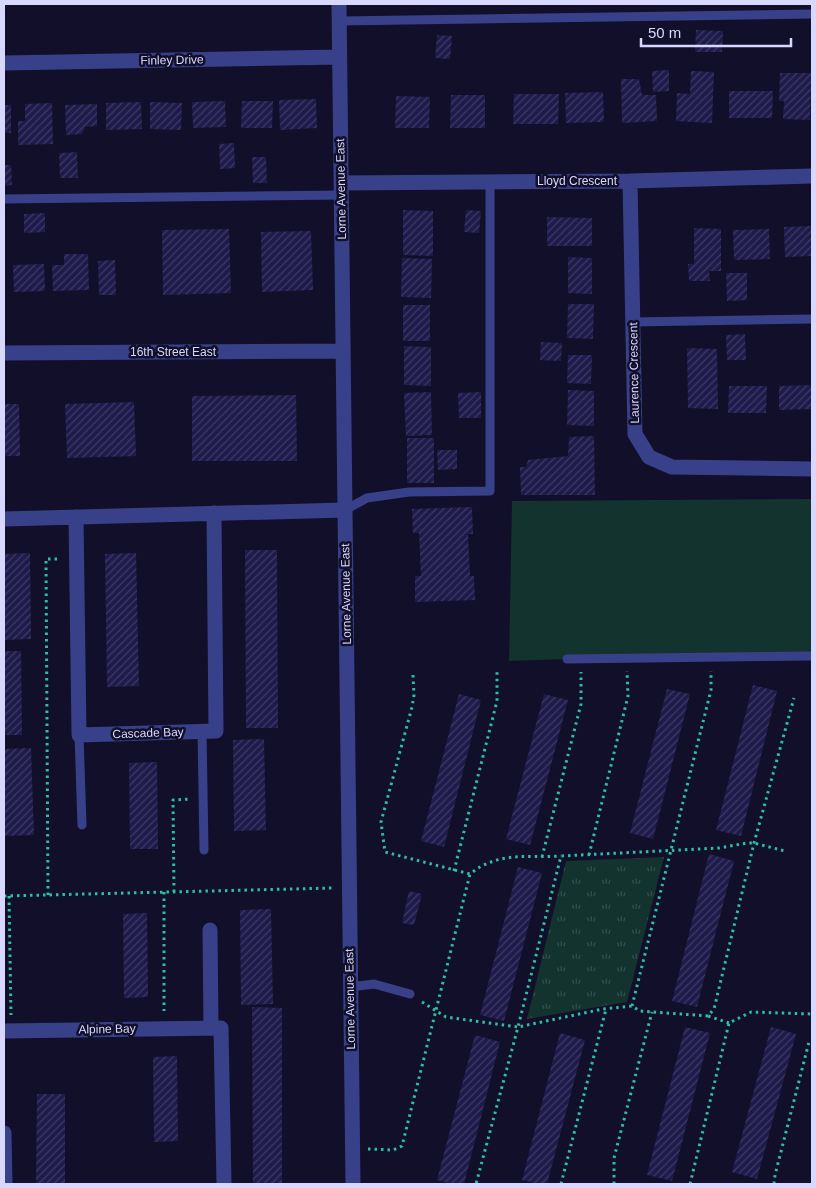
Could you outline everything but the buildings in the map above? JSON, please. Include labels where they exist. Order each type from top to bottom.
[{"type":"street","name":"Lorne Avenue East","points":[[339,4],[352,1184]]},
{"type":"street","name":"Finley Drive","points":[[4,63],[339,57]]},
{"type":"street","name":"Lloyd Crescent","points":[[341,189],[490,182],[630,181],[812,176]]},
{"type":"street","name":"Laurence Crescent","points":[[630,181],[635,434],[649,457],[672,467],[812,469]]},
{"type":"street","name":"16th Street East","points":[[4,353],[343,351]]},
{"type":"street","points":[[4,519],[345,510]]},
{"type":"street","name":"Cascade Bay","points":[[79,735],[216,731],[214,513]]},
{"type":"street","points":[[76,516],[79,735]]},
{"type":"street","points":[[210,930],[211,1028],[220,1028],[224,1184]]},
{"type":"street","name":"Alpine Bay","points":[[7,1031],[211,1028]]},
{"type":"street","points":[[4,1133],[5,1184]]},
{"type":"lane","points":[[339,21],[812,14]]},
{"type":"lane","points":[[345,510],[367,498],[400,493],[490,491],[490,182]]},
{"type":"lane","points":[[4,199],[341,189]]},
{"type":"lane","points":[[633,322],[812,319]]},
{"type":"lane","points":[[567,659],[812,656]]},
{"type":"lane","points":[[202,731],[204,850]]},
{"type":"lane","points":[[79,735],[82,825]]},
{"type":"lane","points":[[350,988],[374,984],[410,994]]},
{"type":"path","points":[[48,895],[46,559],[77,558]]},
{"type":"path","points":[[632,1006],[711,690],[711,657]]},
{"type":"path","points":[[542,857],[581,704],[580,658]]},
{"type":"path","points":[[589,855],[628,696],[626,658]]},
{"type":"path","points":[[454,870],[497,701],[497,672]]},
{"type":"path","points":[[413,675],[414,696],[412,707],[381,822],[385,852],[470,874]]},
{"type":"path","points":[[708,1016],[714,1009],[754,843],[794,698]]},
{"type":"path","points":[[174,892],[173,800],[204,798]]},
{"type":"path","points":[[352,1147],[393,1150],[402,1146],[470,874],[481,865],[508,856],[542,857],[670,851],[720,848],[747,843],[785,851]]},
{"type":"path","points":[[476,1184],[561,856]]},
{"type":"path","points":[[442,874],[444,868]]},
{"type":"path","points":[[4,896],[349,888]]},
{"type":"path","points":[[164,892],[164,1029]]},
{"type":"path","points":[[7,1031],[9,896]]},
{"type":"path","points":[[437,1011],[446,1017],[518,1027],[606,1009],[632,1006],[640,1012],[708,1016],[729,1023],[751,1012],[812,1014]]},
{"type":"path","points":[[561,1184],[606,1009]]},
{"type":"path","points":[[614,1184],[614,1158],[652,1012]]},
{"type":"path","points":[[690,1184],[729,1023]]},
{"type":"path","points":[[774,1184],[809,1042]]},
{"type":"green space","points":[[812,499],[812,656],[509,661],[512,501]]},
{"type":"green space","points":[[664,857],[627,1002],[527,1019],[566,861]]}]
